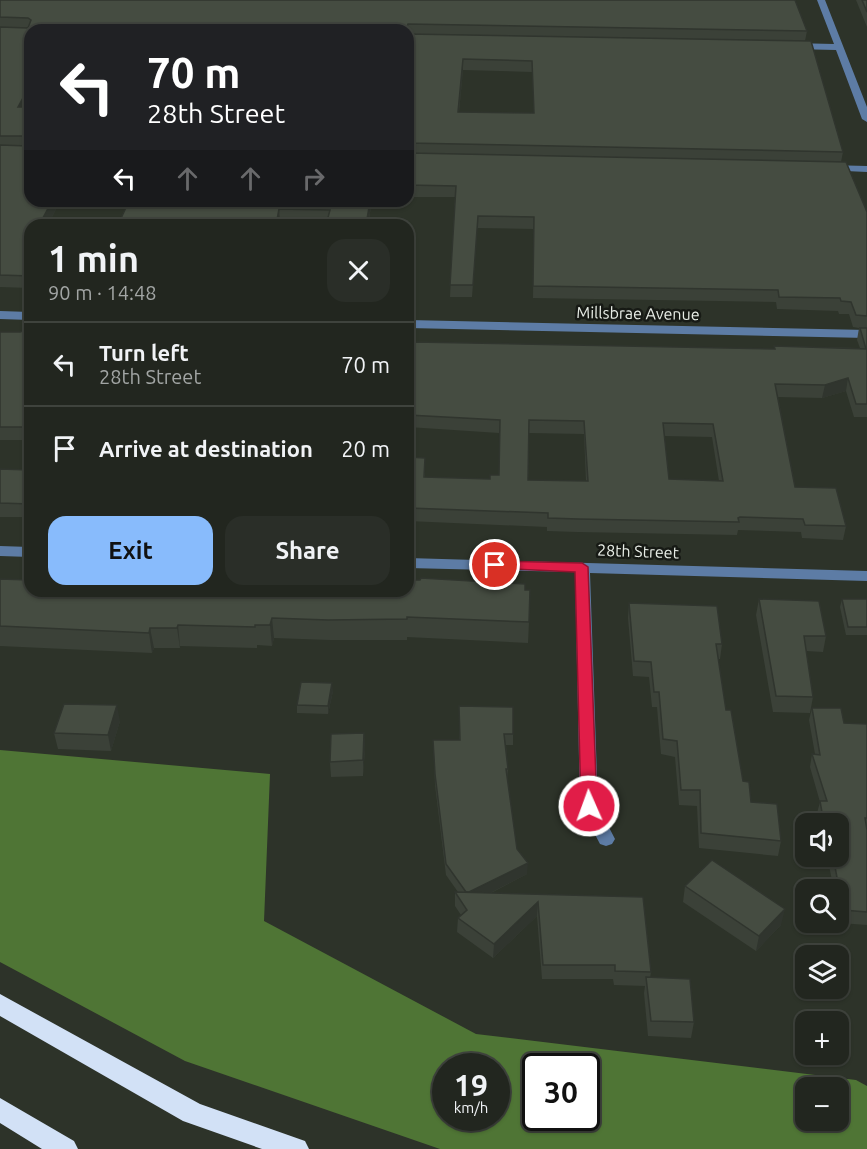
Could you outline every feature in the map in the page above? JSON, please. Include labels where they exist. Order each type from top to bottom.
[{"type":"highway","points":[[0,1004],[192,1113],[296,1149]]},
{"type":"highway","points":[[0,1110],[65,1149]]},
{"type":"street","points":[[821,0],[867,119]]},
{"type":"street","points":[[780,46],[839,47]]},
{"type":"street","points":[[820,168],[867,169]]},
{"type":"street","points":[[0,315],[24,316]]},
{"type":"street","name":"Millsbrae Avenue","points":[[414,324],[867,334]]},
{"type":"street","points":[[0,551],[24,552]]},
{"type":"street","name":"28th Street","points":[[414,562],[867,576]]},
{"type":"street","points":[[582,567],[589,806],[606,838]]},
{"type":"green space","points":[[0,750],[270,774],[264,921],[476,1034],[831,1077],[795,1077],[795,1131],[849,1131],[849,1079],[856,1080],[867,1086],[867,1149],[440,1149],[185,1061],[0,962]]},
{"type":"building","points":[[0,0],[795,0],[807,31],[414,24],[30,24],[31,20],[28,18],[0,17]]},
{"type":"building","points":[[862,0],[867,0],[867,12]]},
{"type":"building","points":[[0,27],[24,28],[24,96],[18,107],[24,107],[24,136],[0,136]]},
{"type":"building","points":[[414,34],[811,41],[843,152],[414,143]],"holes":[[[463,59],[532,61],[534,113],[458,112]]]},
{"type":"building","points":[[0,145],[24,146],[24,207],[49,207],[42,219],[24,219],[24,276],[0,275]]},
{"type":"building","points":[[414,153],[846,162],[867,212],[867,316],[856,315],[851,302],[841,301],[840,298],[779,297],[778,290],[533,286],[534,217],[478,216],[473,285],[450,285],[456,186],[414,185]]},
{"type":"building","points":[[126,207],[369,207],[367,219],[328,219],[330,210],[279,209],[277,219],[121,219]]},
{"type":"building","points":[[860,328],[867,328],[867,404],[856,404],[848,378],[825,385],[775,384],[795,487],[836,488],[846,526],[805,525],[803,519],[740,517],[739,522],[578,519],[548,518],[548,513],[414,508],[414,457],[425,458],[424,477],[490,479],[490,475],[499,475],[500,420],[414,415],[415,342],[775,349],[774,346],[866,349]],"holes":[[[529,420],[584,421],[588,481],[528,480]],[[663,423],[713,424],[723,481],[669,479]]]},
{"type":"building","points":[[24,331],[24,427],[0,427],[0,332]]},
{"type":"building","points":[[0,469],[24,470],[24,504],[0,503]]},
{"type":"building","points":[[421,578],[525,584],[525,590],[530,590],[529,622],[407,617],[407,619],[328,620],[272,618],[270,625],[255,625],[255,627],[178,625],[177,628],[150,628],[149,633],[0,626],[0,579],[24,580],[24,597],[414,597],[414,580]]},
{"type":"building","points":[[759,599],[819,601],[826,636],[804,636],[813,697],[776,696]]},
{"type":"building","points":[[842,599],[867,599],[867,627],[848,627]]},
{"type":"building","points":[[629,603],[717,606],[722,644],[716,644],[726,710],[731,710],[743,781],[749,782],[751,802],[777,804],[781,841],[701,833],[700,790],[681,790],[677,741],[663,739],[659,692],[654,692],[651,662],[634,661]]},
{"type":"building","points":[[301,682],[332,683],[328,706],[297,705]]},
{"type":"building","points":[[64,704],[117,705],[108,735],[54,733]]},
{"type":"building","points":[[459,706],[513,707],[513,734],[504,734],[508,769],[506,769],[517,849],[528,863],[469,892],[466,892],[446,864],[433,740],[460,740]]},
{"type":"building","points":[[812,708],[841,708],[844,723],[867,724],[867,818],[865,818],[867,912],[849,910],[849,879],[837,879],[835,867],[849,867],[849,813],[822,813],[820,801],[827,801],[812,754],[820,755]]},
{"type":"building","points":[[364,733],[363,760],[330,762],[331,734]]},
{"type":"building","points":[[712,860],[785,909],[759,936],[685,886]]},
{"type":"building","points":[[455,892],[643,897],[651,972],[615,971],[615,965],[543,965],[538,902],[494,944],[458,918],[467,910]]},
{"type":"building","points":[[646,977],[690,979],[694,1022],[651,1021]]},
{"type":"route","points":[[495,565],[582,567],[589,806]]}]
